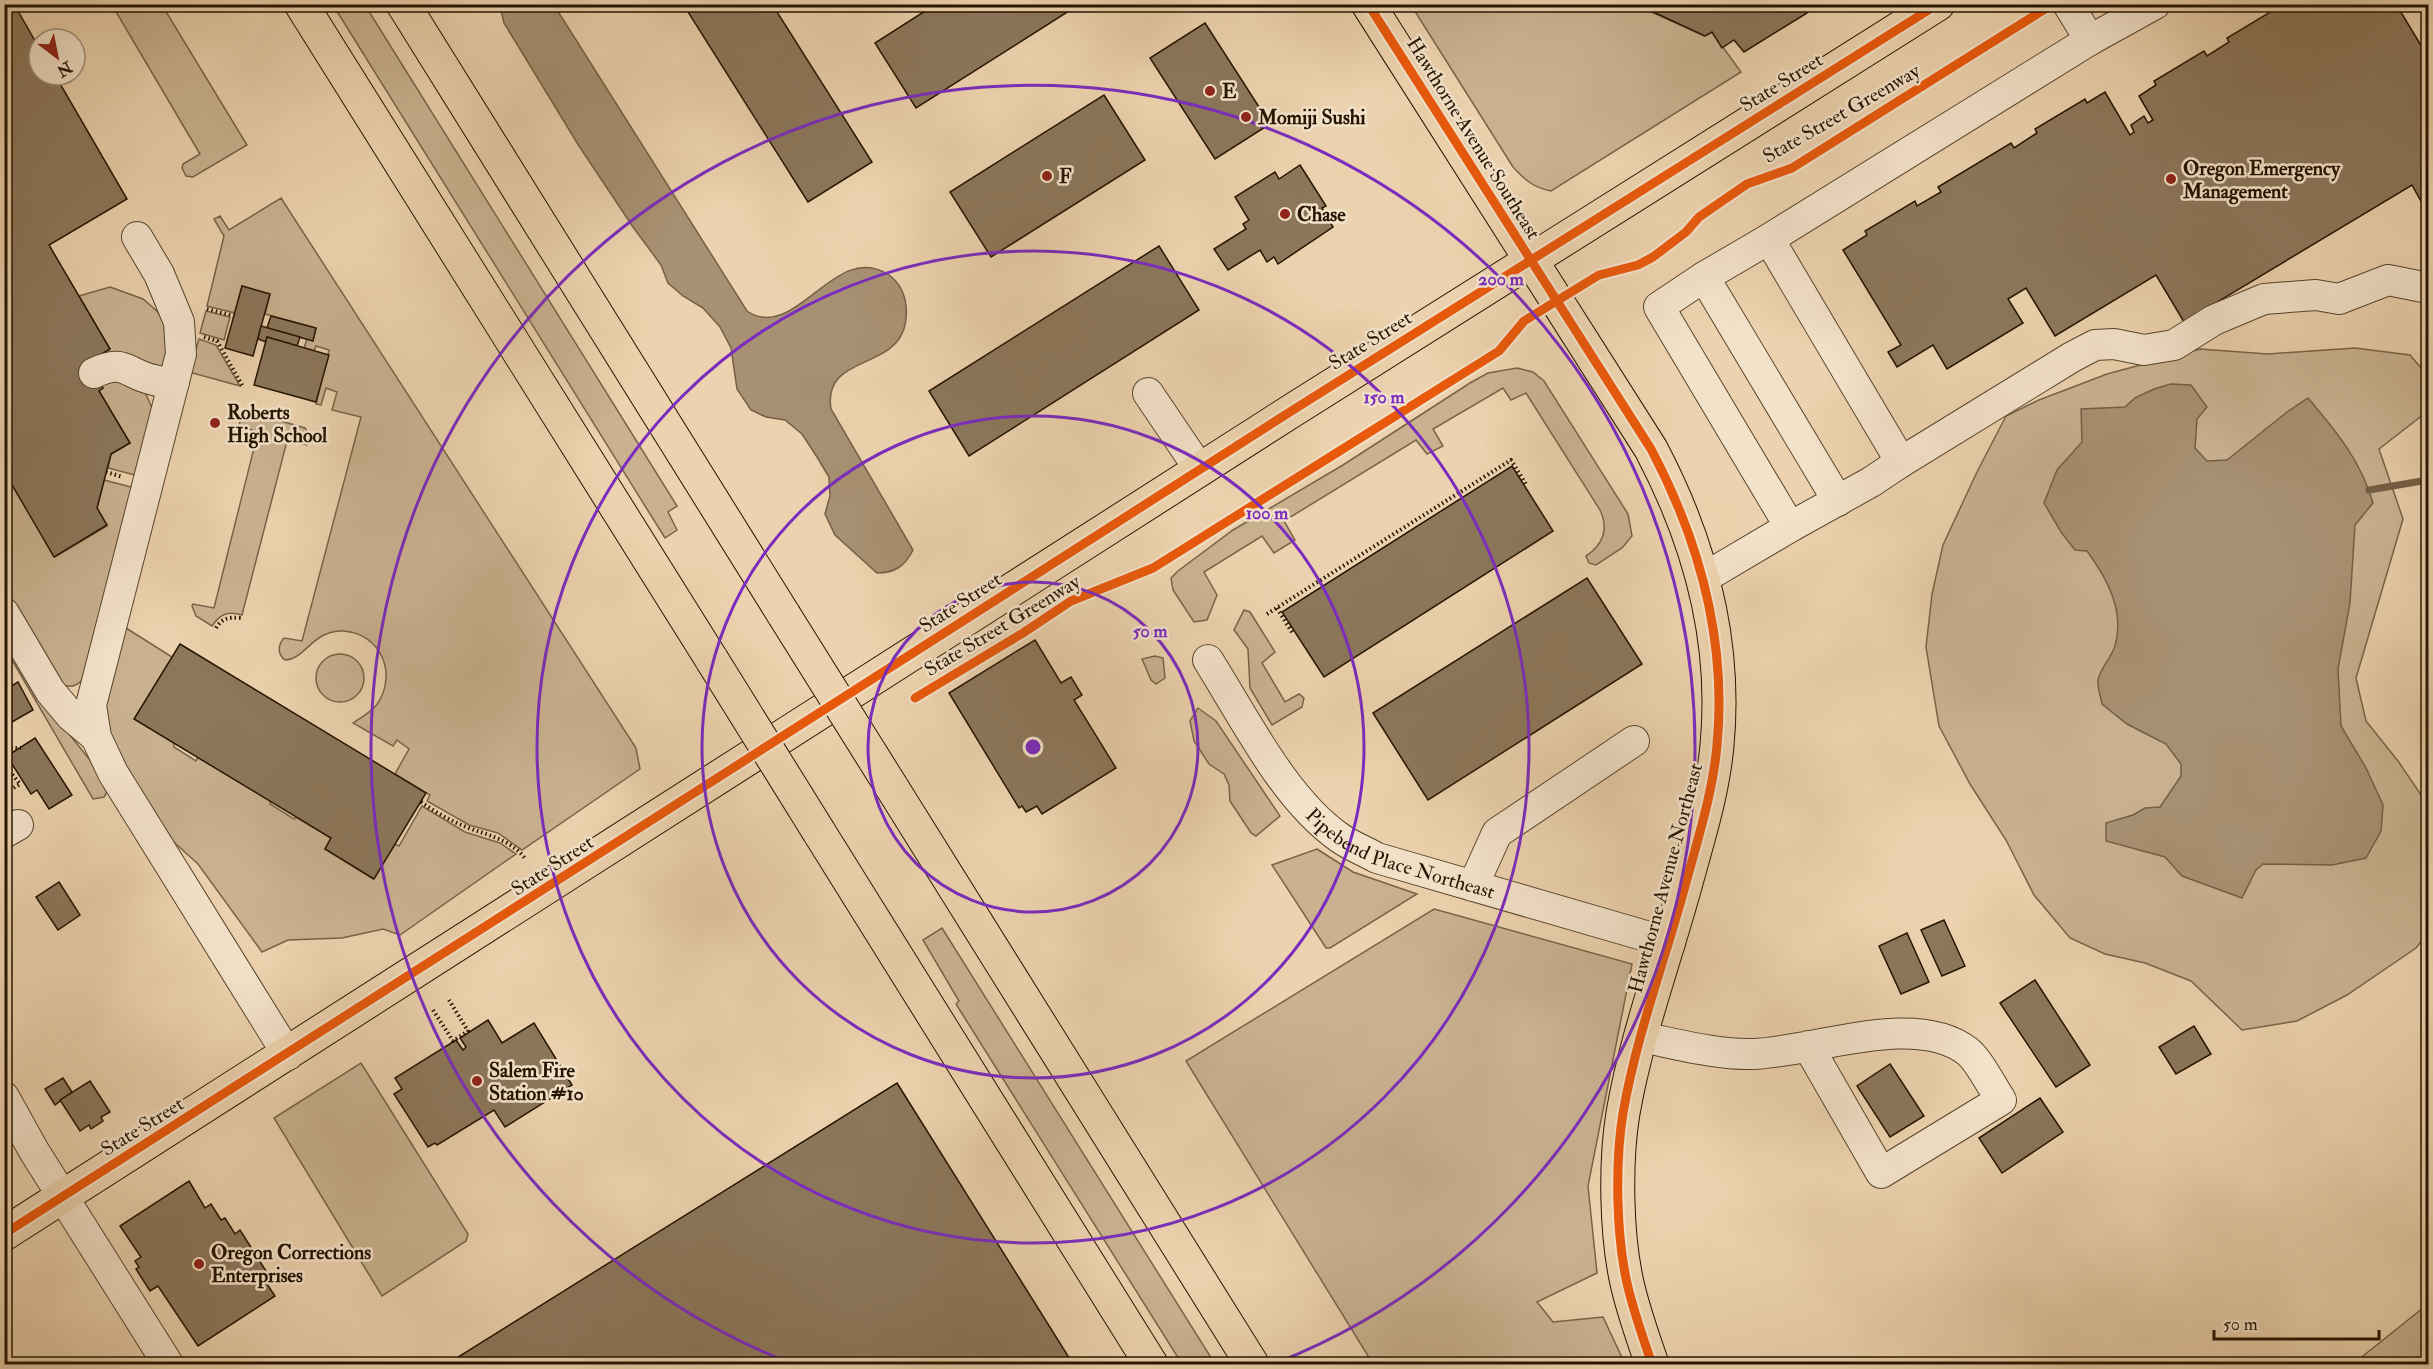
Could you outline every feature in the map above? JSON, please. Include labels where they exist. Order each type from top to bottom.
[{"type":"main road","points":[[301,4],[1151,1365]]},
{"type":"main road","points":[[403,4],[1252,1365]]},
{"type":"main road","name":"Hawthorne Avenue Southeast","points":[[1368,4],[1530,260]]},
{"type":"main road","name":"State Street","points":[[4,1234],[288,1055],[1530,260],[1938,4]]},
{"type":"main road","name":"Hawthorne Avenue Northeast","points":[[1530,260],[1651,448],[1674,492],[1689,529],[1707,596],[1719,675],[1717,745],[1706,808],[1670,943],[1641,1037],[1623,1114],[1618,1155],[1619,1197],[1627,1281],[1652,1365]]},
{"type":"street","points":[[2068,4],[2090,40]]},
{"type":"street","points":[[1790,527],[1659,307],[1704,277],[2090,40],[2155,4]]},
{"type":"street","points":[[137,237],[159,274],[179,322],[181,354],[91,705],[96,737],[113,773],[288,1055]]},
{"type":"street","points":[[1769,239],[1901,462]]},
{"type":"street","points":[[1704,277],[1838,501]]},
{"type":"street","points":[[1702,579],[1838,501],[2095,345],[2114,344],[2144,350],[2174,345],[2214,320],[2264,299],[2316,295],[2339,299],[2388,280],[2428,288]]},
{"type":"street","points":[[94,373],[105,368],[120,366],[153,380],[174,382]]},
{"type":"street","points":[[1148,393],[1200,470]]},
{"type":"street","points":[[4,613],[50,691],[71,716],[96,737]]},
{"type":"street","name":"Pipebend Place Northeast","points":[[1208,660],[1282,778],[1314,817],[1340,839],[1377,858],[1670,943]]},
{"type":"street","points":[[1473,886],[1497,833],[1634,741]]},
{"type":"street","points":[[1641,1037],[1745,1054],[1889,1034],[1939,1036],[1968,1052],[2001,1100],[1881,1173],[1808,1046]]},
{"type":"street","points":[[4,1097],[34,1151],[168,1365]]},
{"type":"path","points":[[207,309],[234,316]]},
{"type":"path","points":[[200,335],[217,341],[243,387]]},
{"type":"path","points":[[1267,614],[1511,460],[1527,486]]},
{"type":"path","points":[[106,472],[133,479]]},
{"type":"path","points":[[1277,608],[1293,634]]},
{"type":"path","points":[[216,628],[220,621],[230,617],[241,618]]},
{"type":"path","points":[[4,754],[12,748],[21,748]]},
{"type":"path","points":[[4,764],[20,784],[4,794]]},
{"type":"path","points":[[421,802],[453,821],[504,840],[521,852],[526,860]]},
{"type":"path","points":[[433,1010],[453,1041],[468,1031],[449,1000]]},
{"type":"shaded area","points":[[112,5],[162,5],[247,145],[193,177],[186,176],[182,168],[183,164],[200,154]]},
{"type":"shaded area","points":[[333,5],[365,5],[677,506],[668,512],[677,530],[665,538]]},
{"type":"shaded area","points":[[504,5],[554,5],[747,311],[765,317],[782,314],[799,305],[833,279],[851,270],[869,268],[889,275],[899,285],[906,306],[904,328],[896,343],[883,353],[839,377],[832,390],[831,409],[913,550],[899,568],[877,573],[835,535],[825,514],[830,496],[829,477],[817,457],[802,434],[785,420],[766,417],[751,410],[737,389],[731,348],[720,327],[703,308],[683,296],[668,283],[661,265],[579,146],[504,23],[501,11]]},
{"type":"shaded area","points":[[1411,5],[1636,5],[1704,36],[1712,32],[1741,72],[1551,191],[1530,183],[1513,167]]},
{"type":"shaded area","points":[[281,198],[636,748],[640,769],[522,850],[498,833],[469,825],[427,801],[430,795],[395,774],[409,749],[397,740],[393,746],[353,723],[370,712],[378,703],[386,680],[382,657],[368,639],[344,631],[333,632],[317,639],[292,659],[285,660],[280,653],[279,647],[284,638],[302,641],[361,417],[332,410],[337,392],[326,388],[321,405],[316,404],[329,350],[316,346],[314,351],[304,348],[307,339],[313,340],[316,328],[265,314],[270,294],[242,286],[235,313],[207,306],[224,236],[214,219],[220,216],[229,230]]},
{"type":"shaded area","points":[[110,287],[143,299],[158,312],[169,343],[163,368],[88,362],[110,349],[79,296]]},
{"type":"shaded area","points":[[206,311],[230,317],[224,340],[200,333]]},
{"type":"shaded area","points":[[199,339],[216,345],[240,386],[189,372]]},
{"type":"shaded area","points":[[2355,348],[2410,355],[2428,376],[2428,411],[2379,449],[2403,519],[2356,678],[2366,721],[2398,761],[2428,805],[2428,933],[2416,948],[2347,995],[2297,1021],[2242,1030],[2191,981],[2145,963],[2105,954],[2070,938],[2034,895],[2006,840],[1970,784],[1939,726],[1926,647],[1932,594],[1943,545],[2006,416],[2039,400],[2107,374],[2200,349],[2268,354]]},
{"type":"shaded area","points":[[1517,368],[1533,372],[1544,381],[1628,514],[1632,536],[1622,548],[1596,565],[1589,563],[1586,556],[1597,547],[1603,536],[1604,524],[1600,510],[1526,393],[1511,400],[1503,388],[1433,429],[1443,446],[1427,454],[1416,440],[1284,521],[1295,540],[1274,553],[1262,536],[1204,572],[1217,595],[1207,620],[1194,622],[1173,590],[1171,578],[1178,571],[1233,530],[1343,465],[1470,383],[1488,373]]},
{"type":"shaded area","points":[[108,376],[145,392],[152,408],[139,476],[108,468],[111,454],[130,443],[99,391],[98,380]]},
{"type":"shaded area","points":[[2171,384],[2191,385],[2207,407],[2197,419],[2195,448],[2207,461],[2227,460],[2308,398],[2355,460],[2373,503],[2355,525],[2350,603],[2338,669],[2341,726],[2366,768],[2383,805],[2381,831],[2366,858],[2332,865],[2263,864],[2256,870],[2242,898],[2182,876],[2165,857],[2106,841],[2106,823],[2133,815],[2145,808],[2160,807],[2181,776],[2181,764],[2166,744],[2127,724],[2102,704],[2098,680],[2115,646],[2118,620],[2116,608],[2107,584],[2094,561],[2087,551],[2075,550],[2044,503],[2057,470],[2082,442],[2081,409],[2125,407],[2135,398]]},
{"type":"shaded area","points":[[250,412],[305,428],[310,438],[307,445],[287,441],[242,615],[225,614],[212,626],[196,616],[192,606],[193,604],[214,608],[258,432],[239,426],[241,417]]},
{"type":"shaded area","points":[[4,471],[55,557],[107,526],[97,508],[104,480],[135,488],[84,678],[73,686],[54,681],[5,597]]},
{"type":"shaded area","points":[[1244,610],[1250,612],[1275,652],[1262,663],[1285,702],[1299,694],[1304,698],[1302,707],[1272,725],[1250,688],[1248,649],[1234,630]]},
{"type":"shaded area","points":[[4,625],[61,724],[94,765],[107,792],[104,797],[93,799],[5,648]]},
{"type":"shaded area","points":[[126,628],[172,657],[174,747],[196,761],[198,757],[271,801],[270,804],[294,819],[296,817],[331,838],[325,849],[373,879],[395,844],[399,846],[422,806],[465,832],[500,843],[516,854],[400,935],[383,929],[342,938],[288,940],[262,952],[198,864],[166,835],[113,746],[106,718],[106,702]]},
{"type":"shaded area","points":[[335,654],[345,654],[360,664],[364,678],[363,687],[354,698],[345,702],[335,702],[320,692],[316,683],[316,673],[326,658]]},
{"type":"shaded area","points":[[1155,656],[1163,658],[1165,678],[1156,684],[1151,680],[1142,659]]},
{"type":"shaded area","points":[[1198,708],[1216,721],[1280,816],[1256,836],[1251,833],[1230,801],[1229,785],[1224,774],[1209,764],[1194,741],[1190,721]]},
{"type":"shaded area","points":[[1317,849],[1353,872],[1417,894],[1330,948],[1326,948],[1272,865]]},
{"type":"shaded area","points":[[1434,909],[1632,964],[1588,1186],[1597,1273],[1537,1302],[1553,1322],[1603,1317],[1625,1364],[1373,1364],[1186,1061]]},
{"type":"shaded area","points":[[942,928],[1215,1364],[1182,1364],[956,1004],[959,1001],[923,940]]},
{"type":"shaded area","points":[[361,1063],[468,1234],[466,1241],[382,1296],[274,1118]]},
{"type":"shaded area","points":[[2428,1304],[2428,1364],[2353,1364]]},
{"type":"building","points":[[4,4],[14,4],[27,27],[27,87],[62,87],[127,199],[49,245],[110,349],[88,362],[103,388],[99,391],[130,443],[111,454],[97,508],[107,525],[54,557],[4,471]]},
{"type":"building","points":[[683,4],[772,4],[872,162],[808,202]]},
{"type":"building","points":[[936,4],[1065,4],[1069,11],[916,108],[875,43]]},
{"type":"building","points":[[1636,4],[1804,4],[1807,13],[1744,52],[1734,40],[1722,48],[1712,32],[1705,36]]},
{"type":"building","points":[[2292,4],[2396,4],[2428,57],[2428,214],[2412,185],[2184,322],[2156,275],[2055,336],[2026,288],[2008,299],[2023,323],[1947,369],[1933,345],[1897,367],[1888,352],[1901,345],[1843,250],[1867,235],[1865,231],[1915,201],[1917,206],[1941,192],[1938,187],[2011,143],[2014,148],[2037,133],[2035,129],[2085,99],[2087,103],[2105,92],[2130,135],[2134,132],[2131,125],[2144,116],[2148,123],[2153,120],[2139,96],[2156,85],[2154,81],[2204,51],[2207,56],[2229,42],[2227,38],[2277,8],[2280,12]]},
{"type":"building","name":"E","points":[[1205,23],[1270,124],[1215,159],[1150,58]]},
{"type":"building","name":"F","points":[[1104,95],[1145,160],[991,257],[950,192]]},
{"type":"building","name":"Chase","points":[[1300,165],[1326,206],[1322,208],[1333,227],[1278,264],[1274,257],[1267,262],[1260,250],[1228,270],[1214,249],[1246,229],[1243,224],[1249,220],[1235,197],[1275,172],[1279,179]]},
{"type":"building","points":[[1159,246],[1199,310],[969,456],[929,391]]},
{"type":"building","points":[[242,286],[270,294],[253,356],[225,348]]},
{"type":"building","points":[[271,316],[316,328],[313,341],[267,328]]},
{"type":"building","points":[[261,326],[300,337],[297,346],[267,337],[266,342],[258,339]]},
{"type":"building","points":[[267,337],[329,355],[316,402],[254,385]]},
{"type":"building","points":[[1512,466],[1553,531],[1324,677],[1282,612]]},
{"type":"building","points":[[1587,578],[1642,664],[1428,800],[1373,713]]},
{"type":"building","points":[[1035,640],[1061,683],[1071,677],[1082,695],[1074,700],[1116,768],[1042,814],[1037,806],[1026,812],[1022,806],[1019,808],[949,693]]},
{"type":"building","points":[[180,644],[426,793],[374,879],[325,849],[331,838],[134,719]]},
{"type":"building","points":[[18,682],[33,710],[12,722],[4,709],[4,690]]},
{"type":"building","points":[[35,738],[72,795],[49,809],[37,790],[31,794],[7,756]]},
{"type":"building","points":[[59,882],[80,915],[58,930],[36,897]]},
{"type":"building","points":[[1944,920],[1965,966],[1942,976],[1921,930]]},
{"type":"building","points":[[1907,933],[1929,982],[1901,994],[1879,946]]},
{"type":"building","points":[[2035,980],[2090,1065],[2056,1087],[2000,1003]]},
{"type":"building","points":[[488,1020],[502,1043],[534,1023],[572,1085],[505,1127],[494,1110],[437,1145],[435,1143],[428,1147],[394,1094],[402,1089],[395,1078],[456,1040],[463,1050],[466,1047],[460,1038]]},
{"type":"building","points":[[2194,1026],[2211,1054],[2176,1074],[2159,1047]]},
{"type":"building","points":[[1890,1064],[1924,1116],[1890,1137],[1857,1086]]},
{"type":"building","points":[[63,1078],[72,1092],[55,1105],[45,1089]]},
{"type":"building","points":[[90,1081],[110,1112],[101,1117],[103,1121],[91,1129],[89,1125],[80,1131],[60,1100]]},
{"type":"building","points":[[897,1083],[1073,1364],[447,1364]]},
{"type":"building","points":[[2040,1098],[2063,1132],[2002,1173],[1979,1138]]},
{"type":"building","name":"Oregon Corrections Enterprises","points":[[189,1181],[205,1208],[211,1204],[221,1220],[225,1218],[235,1234],[240,1230],[266,1271],[261,1275],[275,1296],[198,1346],[158,1286],[150,1291],[136,1269],[139,1267],[135,1261],[141,1257],[120,1226]]},
{"type":"waterway","points":[[2369,490],[2428,480]]},
{"type":"cycle path","points":[[1368,4],[1651,449],[1683,519],[1706,592],[1718,667],[1719,706],[1715,762],[1701,829],[1636,1054],[1620,1132],[1618,1198],[1623,1264],[1638,1324],[1652,1364]]},
{"type":"cycle path","name":"State Street Greenway","points":[[4,1234],[1293,410],[1938,4]]},
{"type":"cycle path","name":"State Street Greenway","points":[[915,698],[1023,633],[1071,601],[1153,568],[1499,351],[1524,321],[1599,275],[1638,265],[1653,257],[1686,232],[1699,217],[1747,184],[1792,168],[2053,4]]},
{"type":"place","name":"E","points":[[1210,91]]},
{"type":"place","name":"Momiji Sushi","points":[[1246,117]]},
{"type":"place","name":"F","points":[[1047,176]]},
{"type":"place","name":"Oregon Emergency Management","points":[[2171,179]]},
{"type":"place","name":"Chase","points":[[1285,214]]},
{"type":"place","name":"Roberts High School","points":[[215,423]]},
{"type":"place","name":"Salem Fire Station #10","points":[[477,1081]]},
{"type":"place","name":"Oregon Corrections Enterprises","points":[[199,1264]]}]
